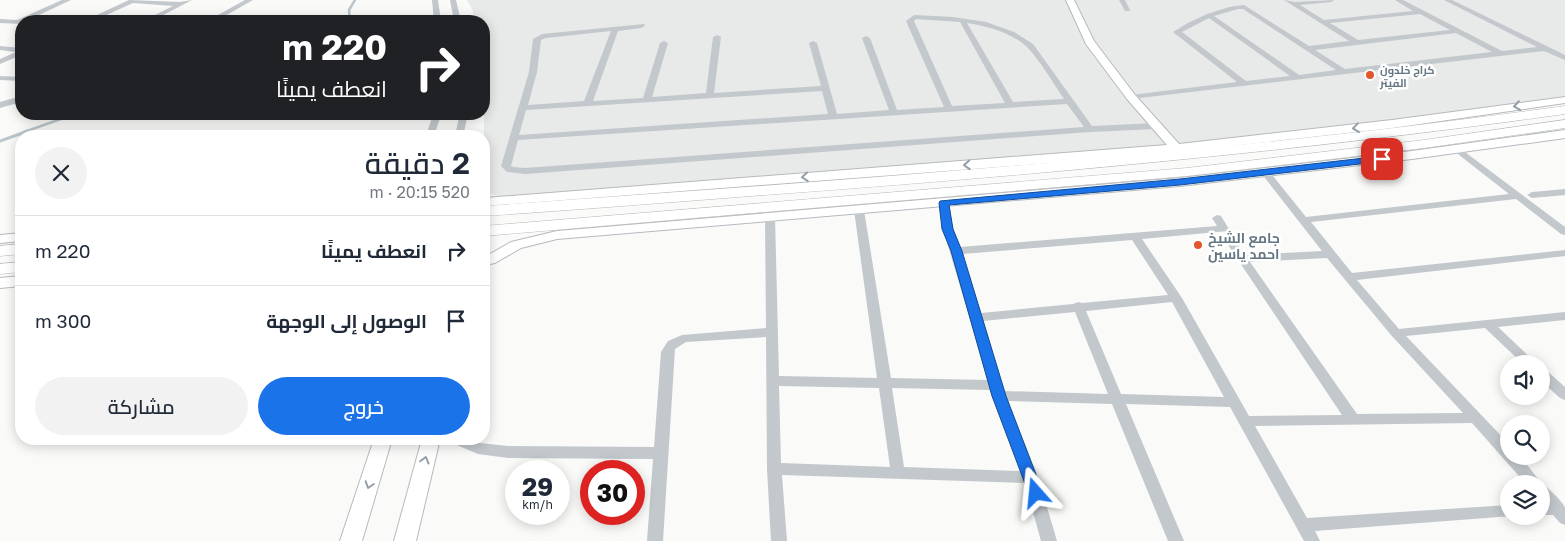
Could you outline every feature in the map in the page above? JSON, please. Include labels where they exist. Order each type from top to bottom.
[{"type":"highway","points":[[490,231],[682,220],[1138,181],[1406,132],[1565,110]]},
{"type":"highway","points":[[490,210],[688,191],[1188,150],[1310,151],[1424,144],[1563,128]]},
{"type":"highway","points":[[1406,132],[1424,144]]},
{"type":"highway","points":[[0,251],[15,250]]},
{"type":"highway","points":[[0,268],[15,267]]},
{"type":"main road","points":[[1070,0],[1089,42],[1130,97],[1156,126],[1188,150]]},
{"type":"main road","points":[[490,262],[516,244],[544,237],[682,220],[770,217],[859,210],[944,203],[1138,181],[1266,173],[1310,151],[1565,100]]},
{"type":"main road","points":[[1310,151],[1457,149],[1563,128]]},
{"type":"main road","points":[[490,202],[688,191],[1188,150]]},
{"type":"main road","points":[[490,261],[512,239],[530,230],[549,226]]},
{"type":"main road","points":[[0,239],[15,238]]},
{"type":"main road","points":[[0,283],[15,282]]},
{"type":"main road","points":[[351,541],[381,445]]},
{"type":"main road","points":[[405,541],[429,445]]},
{"type":"street","points":[[35,15],[68,0]]},
{"type":"street","points":[[101,15],[133,0],[182,4]]},
{"type":"street","points":[[159,15],[189,0]]},
{"type":"street","points":[[222,15],[250,0]]},
{"type":"street","points":[[435,0],[437,15]]},
{"type":"street","points":[[453,0],[457,15]]},
{"type":"street","points":[[1122,0],[1127,10]]},
{"type":"street","points":[[1290,2],[1331,0]]},
{"type":"street","points":[[1398,0],[1502,54]]},
{"type":"street","points":[[1448,0],[1565,58]]},
{"type":"street","points":[[1290,2],[1357,43]]},
{"type":"street","points":[[1245,84],[1178,32],[1210,16],[1232,8],[1244,7],[1310,48],[1344,72]]},
{"type":"street","points":[[1322,22],[1421,12]]},
{"type":"street","points":[[1210,16],[1297,77]]},
{"type":"street","points":[[950,108],[910,21],[914,17],[962,20],[998,28],[1030,46],[1090,129]]},
{"type":"street","points":[[962,20],[1010,105]]},
{"type":"street","points":[[0,21],[15,22]]},
{"type":"street","points":[[641,26],[546,36],[537,39],[533,72],[506,166],[510,170],[525,171],[1090,129],[1156,126]]},
{"type":"street","points":[[588,103],[615,29]]},
{"type":"street","points":[[1310,48],[1457,32]]},
{"type":"street","points":[[710,95],[717,37]]},
{"type":"street","points":[[866,38],[894,112]]},
{"type":"street","points":[[647,100],[664,43]]},
{"type":"street","points":[[813,43],[833,116]]},
{"type":"street","points":[[0,48],[15,50]]},
{"type":"street","points":[[1130,97],[1546,48]]},
{"type":"street","points":[[0,62],[15,54]]},
{"type":"street","points":[[0,78],[15,79]]},
{"type":"street","points":[[524,108],[824,88]]},
{"type":"street","points":[[0,105],[15,101]]},
{"type":"street","points":[[514,138],[1070,101]]},
{"type":"street","points":[[1457,149],[1565,232]]},
{"type":"street","points":[[1266,173],[1332,254],[1348,277],[1396,333],[1500,444]]},
{"type":"street","points":[[1532,195],[1565,192]]},
{"type":"street","points":[[1304,220],[1517,196]]},
{"type":"street","points":[[944,203],[948,229],[975,318],[998,391],[1031,477],[1049,541]]},
{"type":"street","points":[[859,210],[898,473]]},
{"type":"street","points":[[770,217],[774,468],[779,541]]},
{"type":"street","points":[[956,251],[1224,229],[1217,218]]},
{"type":"street","points":[[1135,236],[1176,298],[1312,541]]},
{"type":"street","points":[[1229,239],[1353,420]]},
{"type":"street","points":[[1348,277],[1565,253]]},
{"type":"street","points":[[1243,259],[1332,254]]},
{"type":"street","points":[[975,318],[1078,306],[1176,298]]},
{"type":"street","points":[[1078,306],[1115,400],[1176,541]]},
{"type":"street","points":[[1396,333],[1565,316]]},
{"type":"street","points":[[1488,324],[1521,355]]},
{"type":"street","points":[[655,541],[667,352],[670,345],[686,338],[772,332]]},
{"type":"street","points":[[772,381],[886,383],[1115,400],[1235,402]]},
{"type":"street","points":[[1550,381],[1565,395]]},
{"type":"street","points":[[1245,421],[1476,418]]},
{"type":"street","points":[[471,445],[478,448],[508,452],[660,453]]},
{"type":"street","points":[[1519,465],[1527,475]]},
{"type":"street","points":[[774,468],[1031,477]]},
{"type":"street","points":[[1303,525],[1500,512]]},
{"type":"shaded area","points":[[467,0],[1565,0],[1565,103],[1295,140],[1164,151],[506,197],[490,194],[490,130],[484,130],[484,120],[490,120],[490,15],[474,15]]},
{"type":"waterway","points":[[349,15],[349,10],[355,0]]},
{"type":"waterway","points":[[30,130],[58,120]]},
{"type":"waterway","points":[[0,141],[15,136]]},
{"type":"place","name":"كراج خلدون الفيتر","points":[[1370,75]]},
{"type":"place","name":"جامع الشيخ احمد ياسين","points":[[1198,245]]},
{"type":"route","points":[[1036,493],[999,396],[948,229],[944,203],[1180,182],[1382,159]]}]
